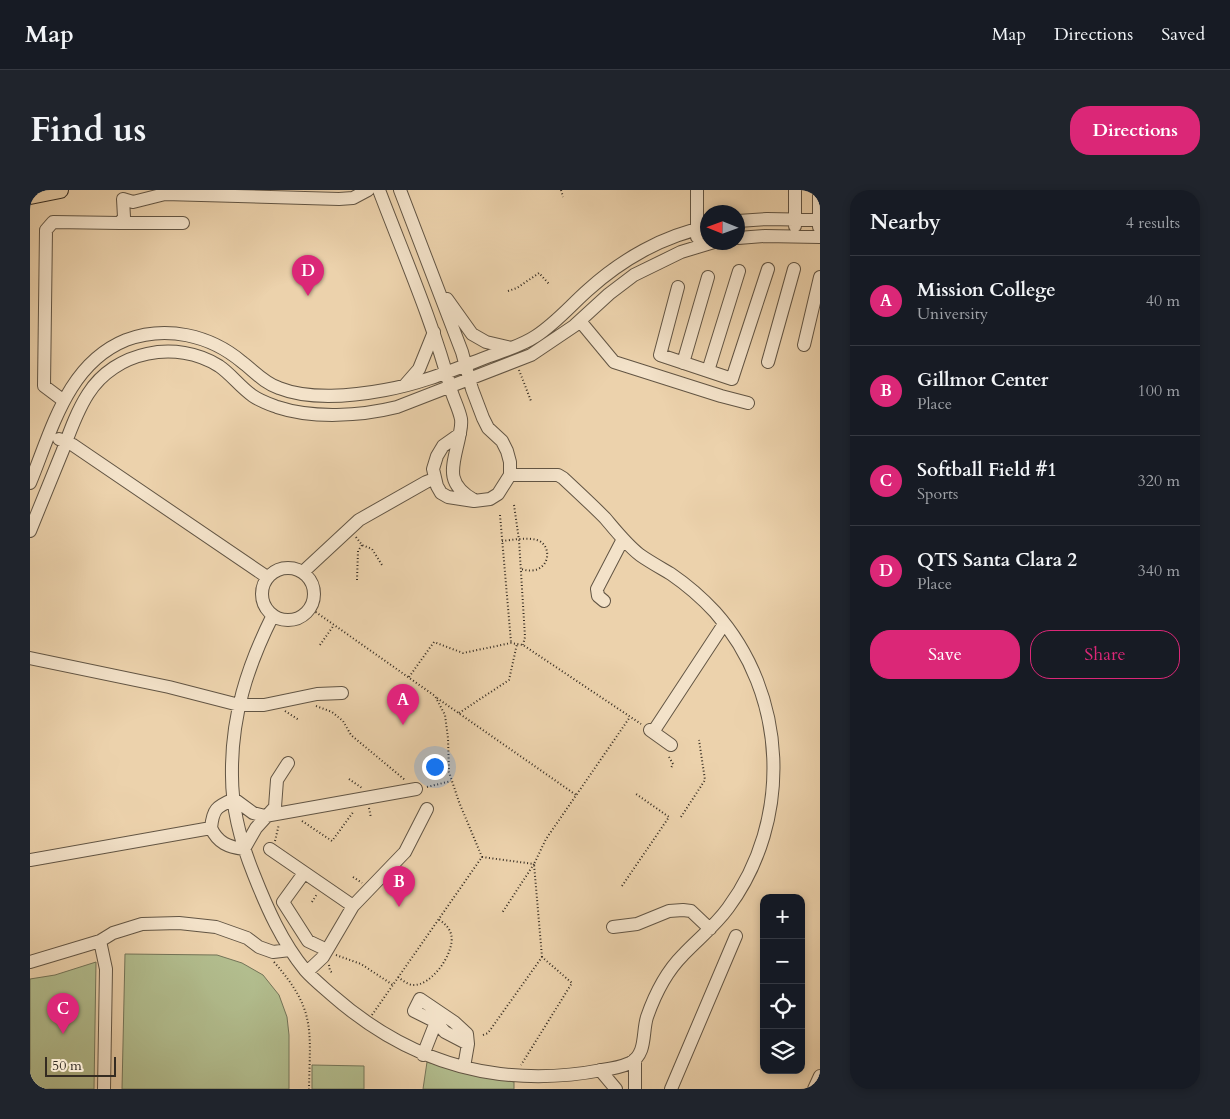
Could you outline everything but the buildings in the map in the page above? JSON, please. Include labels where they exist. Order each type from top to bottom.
[{"type":"main road","points":[[30,196],[60,190]]},
{"type":"street","points":[[120,223],[124,217],[123,199],[133,202],[165,194],[339,199],[353,198],[368,190]]},
{"type":"street","points":[[379,190],[434,332],[461,417],[462,426],[453,461],[456,486],[463,494],[474,501]]},
{"type":"street","points":[[400,190],[488,428],[502,442],[507,451],[510,462],[510,475],[498,494],[490,499],[474,501],[448,497],[440,493],[434,479],[433,469],[440,450],[460,434]]},
{"type":"street","points":[[697,190],[700,213]]},
{"type":"street","points":[[794,236],[795,190]]},
{"type":"street","points":[[745,238],[820,236],[819,190]]},
{"type":"street","points":[[745,221],[767,219],[820,220]]},
{"type":"street","points":[[64,401],[44,386],[46,230],[53,222],[183,223]]},
{"type":"street","points":[[30,483],[64,401],[76,380],[87,366],[99,356],[126,340],[156,333],[173,333],[213,342],[271,384],[301,394],[319,396],[385,390],[412,384],[447,372],[535,337],[548,328],[588,290],[622,264],[656,244],[700,229]]},
{"type":"street","points":[[697,247],[700,236]]},
{"type":"street","points":[[30,531],[66,442],[88,394],[114,368],[128,360],[156,352],[172,351],[203,358],[229,374],[253,396],[278,407],[311,414],[377,412],[470,379],[530,355],[545,347],[580,321],[608,294],[634,275],[666,258],[700,246]]},
{"type":"street","points":[[678,287],[660,356],[732,379],[768,269]]},
{"type":"street","points":[[768,362],[794,269]]},
{"type":"street","points":[[708,371],[740,271]]},
{"type":"street","points":[[804,345],[820,276]]},
{"type":"street","points":[[683,363],[708,277]]},
{"type":"street","points":[[438,289],[472,334],[486,342],[511,348]]},
{"type":"street","points":[[580,321],[614,362],[748,403]]},
{"type":"street","points":[[405,385],[419,369],[434,332]]},
{"type":"street","points":[[50,435],[73,445],[267,577]]},
{"type":"street","points":[[273,615],[249,668],[239,705],[234,740],[232,776],[234,799],[244,849],[264,902],[288,946],[307,972],[344,1006],[388,1036],[423,1055],[464,1067],[522,1076],[564,1076],[630,1063],[635,1059],[642,1047],[645,1021],[666,974],[728,908],[753,865],[766,830],[770,812],[774,754],[763,695],[752,668],[714,611],[686,585],[637,553],[563,478],[558,475],[510,475]]},
{"type":"street","points":[[303,572],[359,520],[385,504],[434,479]]},
{"type":"street","points":[[604,601],[598,596],[597,589],[611,572],[623,539]]},
{"type":"street","points":[[288,567],[303,572],[309,577],[312,584],[313,601],[310,608],[297,618],[288,620],[280,619],[273,615],[266,609],[262,601],[261,593],[267,577],[273,571],[288,567]]},
{"type":"street","points":[[668,749],[651,731],[704,641],[724,624]]},
{"type":"street","points":[[30,658],[169,687],[239,705],[264,705],[317,694],[342,693]]},
{"type":"street","points":[[244,849],[265,816],[275,806],[277,780],[288,763]]},
{"type":"street","points":[[234,799],[253,812],[265,816],[365,802],[416,789]]},
{"type":"street","points":[[234,799],[221,805],[212,814],[211,828],[222,844],[244,849]]},
{"type":"street","points":[[307,972],[325,953],[353,906],[405,852],[427,809]]},
{"type":"street","points":[[30,860],[211,828]]},
{"type":"street","points":[[270,849],[353,906]]},
{"type":"street","points":[[304,873],[283,902],[308,941],[325,953]]},
{"type":"street","points":[[613,927],[638,924],[669,911],[683,910],[691,911],[710,929]]},
{"type":"street","points":[[30,962],[100,941],[114,933],[142,924],[179,923],[216,927],[247,938],[259,947],[273,952],[288,946],[302,932]]},
{"type":"street","points":[[671,1089],[736,936]]},
{"type":"street","points":[[100,941],[106,969],[104,1089]]},
{"type":"street","points":[[464,1067],[468,1044],[467,1034],[454,1022],[420,999],[414,1010],[436,1022],[445,1032],[468,1044]]},
{"type":"street","points":[[423,1055],[436,1022]]},
{"type":"street","points":[[635,1059],[635,1089]]},
{"type":"street","points":[[600,1070],[616,1089]]},
{"type":"street","points":[[814,1089],[820,1076]]},
{"type":"path","points":[[561,190],[563,197]]},
{"type":"path","points":[[508,291],[517,288],[539,273],[550,284]]},
{"type":"path","points":[[519,370],[531,401]]},
{"type":"path","points":[[514,505],[521,569],[525,636],[523,645]]},
{"type":"path","points":[[500,515],[511,643]]},
{"type":"path","points":[[349,529],[362,545],[372,550],[382,565]]},
{"type":"path","points":[[502,541],[537,540],[543,543],[547,551],[547,559],[544,565],[537,570],[521,569]]},
{"type":"path","points":[[357,580],[358,551],[362,545]]},
{"type":"path","points":[[310,608],[576,795]]},
{"type":"path","points":[[320,644],[334,625]]},
{"type":"path","points":[[409,677],[434,642],[463,653],[511,643],[523,645],[651,731]]},
{"type":"path","points":[[459,713],[509,680],[517,644]]},
{"type":"path","points":[[435,696],[445,715],[449,772],[459,802],[482,857]]},
{"type":"path","points":[[311,706],[318,706],[332,712],[343,721],[351,735],[416,789],[452,781]]},
{"type":"path","points":[[293,708],[283,710],[299,720]]},
{"type":"path","points":[[502,913],[534,864],[546,839],[630,717]]},
{"type":"path","points":[[681,816],[705,780],[699,740]]},
{"type":"path","points":[[668,749],[673,764],[671,768]]},
{"type":"path","points":[[622,886],[670,817],[636,794]]},
{"type":"path","points":[[290,812],[332,841],[365,802],[371,818]]},
{"type":"path","points":[[482,857],[534,864]]},
{"type":"path","points":[[367,1023],[482,857]]},
{"type":"path","points":[[482,1035],[488,1033],[542,957],[534,864]]},
{"type":"path","points":[[398,977],[412,985],[420,984],[427,981],[444,963],[452,940],[446,926],[438,919]]},
{"type":"path","points":[[273,952],[274,962],[296,988],[308,1017],[310,1037],[309,1089]]},
{"type":"path","points":[[325,953],[361,964],[393,986]]},
{"type":"path","points":[[522,1076],[519,1067],[572,983],[542,957]]},
{"type":"green space","points":[[125,954],[217,955],[242,963],[263,975],[279,995],[287,1017],[289,1089],[122,1089]]},
{"type":"green space","points":[[96,962],[94,1089],[30,1089],[30,979],[55,975]]},
{"type":"green space","points":[[427,1062],[471,1074],[514,1082],[514,1089],[423,1089]]},
{"type":"green space","points":[[312,1065],[364,1066],[364,1089],[312,1089]]},
{"type":"place","name":"QTS Santa Clara 2","points":[[308,296]]},
{"type":"place","name":"Mission College","points":[[403,725]]},
{"type":"place","name":"Gillmor Center","points":[[399,907]]},
{"type":"place","name":"Softball Field #1","points":[[63,1034]]}]
